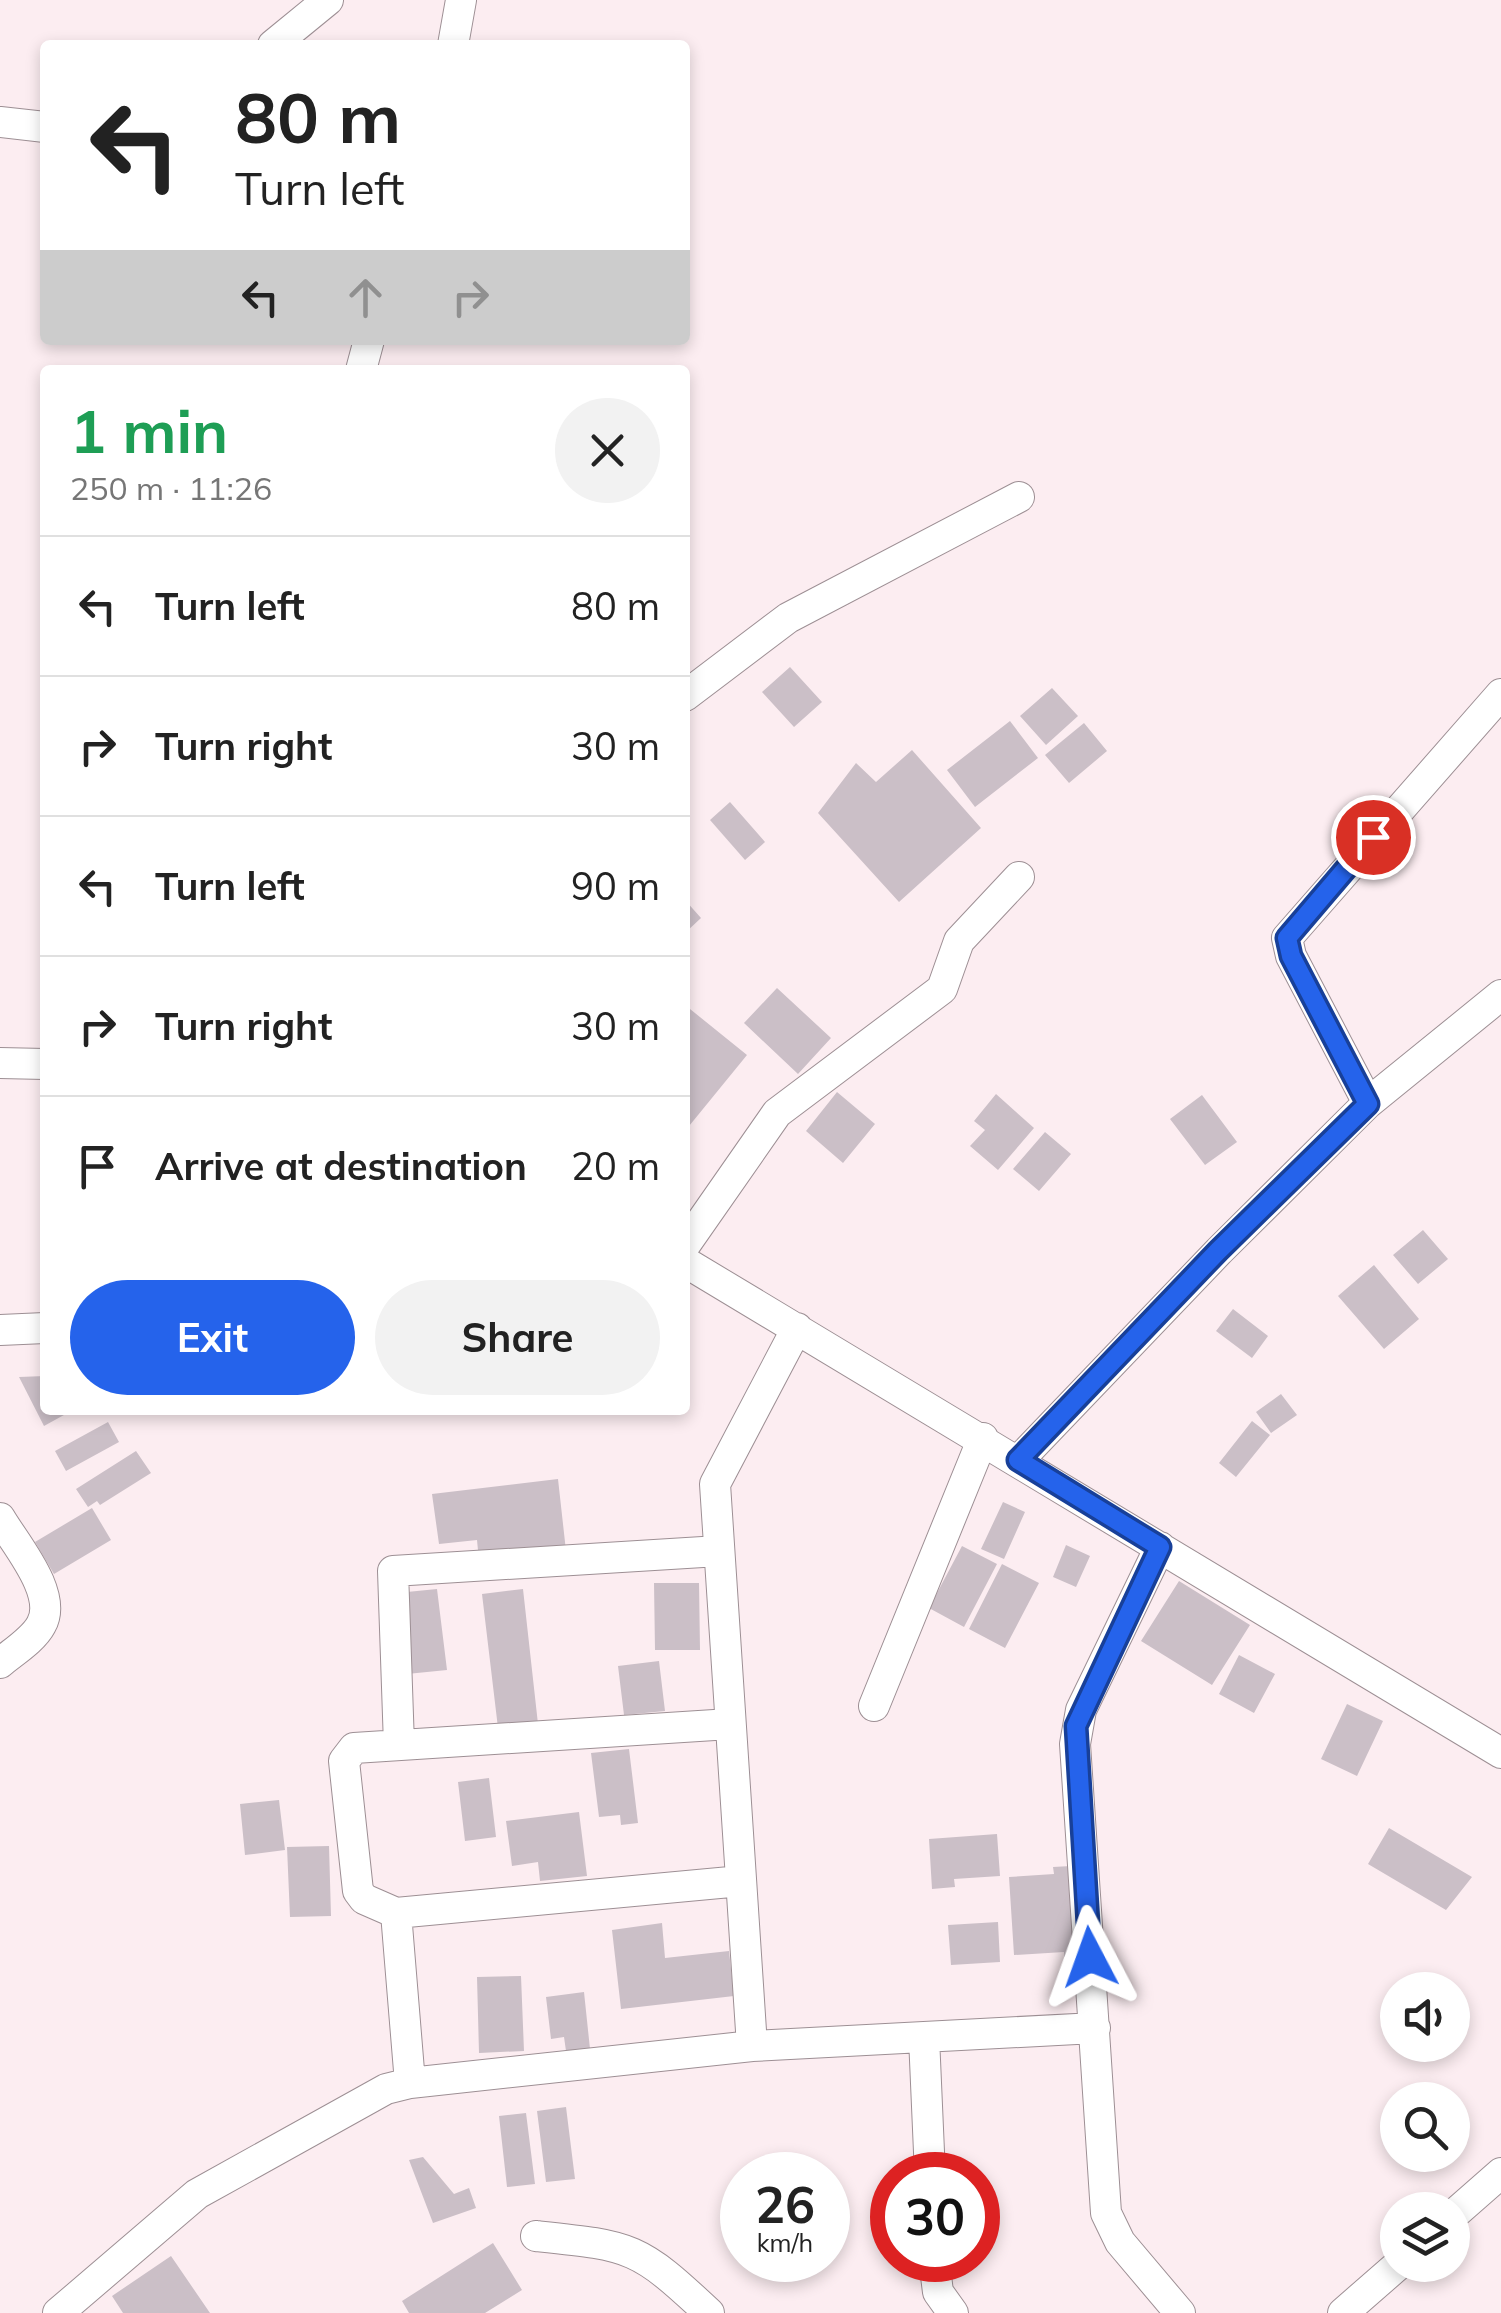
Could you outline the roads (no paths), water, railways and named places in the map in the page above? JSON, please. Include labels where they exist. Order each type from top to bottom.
[{"type":"street","points":[[279,40],[328,0]]},
{"type":"street","points":[[454,40],[461,0]]},
{"type":"street","points":[[0,122],[40,126]]},
{"type":"street","points":[[690,692],[788,618],[1019,497]]},
{"type":"street","points":[[1368,1104],[1291,956],[1287,938],[1501,694]]},
{"type":"street","points":[[690,1237],[777,1113],[942,989],[960,941],[1018,878]]},
{"type":"street","points":[[1018,1460],[1218,1251],[1368,1104],[1501,995]]},
{"type":"street","points":[[0,1064],[40,1064]]},
{"type":"street","points":[[690,1265],[1501,1753]]},
{"type":"street","points":[[0,1330],[40,1328]]},
{"type":"street","points":[[752,2046],[716,1484],[797,1328]]},
{"type":"street","points":[[874,1706],[983,1438]]},
{"type":"street","points":[[0,1518],[44,1594],[46,1612],[40,1629],[0,1663]]},
{"type":"street","points":[[1160,1547],[1076,1726],[1106,2213],[1120,2242],[1180,2313]]},
{"type":"street","points":[[399,1744],[394,1570],[719,1551]]},
{"type":"street","points":[[730,1724],[354,1748],[344,1761],[358,1891],[364,1899],[396,1913],[741,1881]]},
{"type":"street","points":[[396,1913],[410,2082]]},
{"type":"street","points":[[58,2313],[197,2194],[360,2102],[410,2082],[752,2046],[1095,2028]]},
{"type":"street","points":[[924,2037],[929,2152]]},
{"type":"street","points":[[1470,2200],[1501,2173]]},
{"type":"street","points":[[536,2236],[615,2244],[638,2252],[709,2313]]},
{"type":"street","points":[[1344,2313],[1380,2281]]},
{"type":"street","points":[[937,2282],[938,2292],[953,2313]]}]
